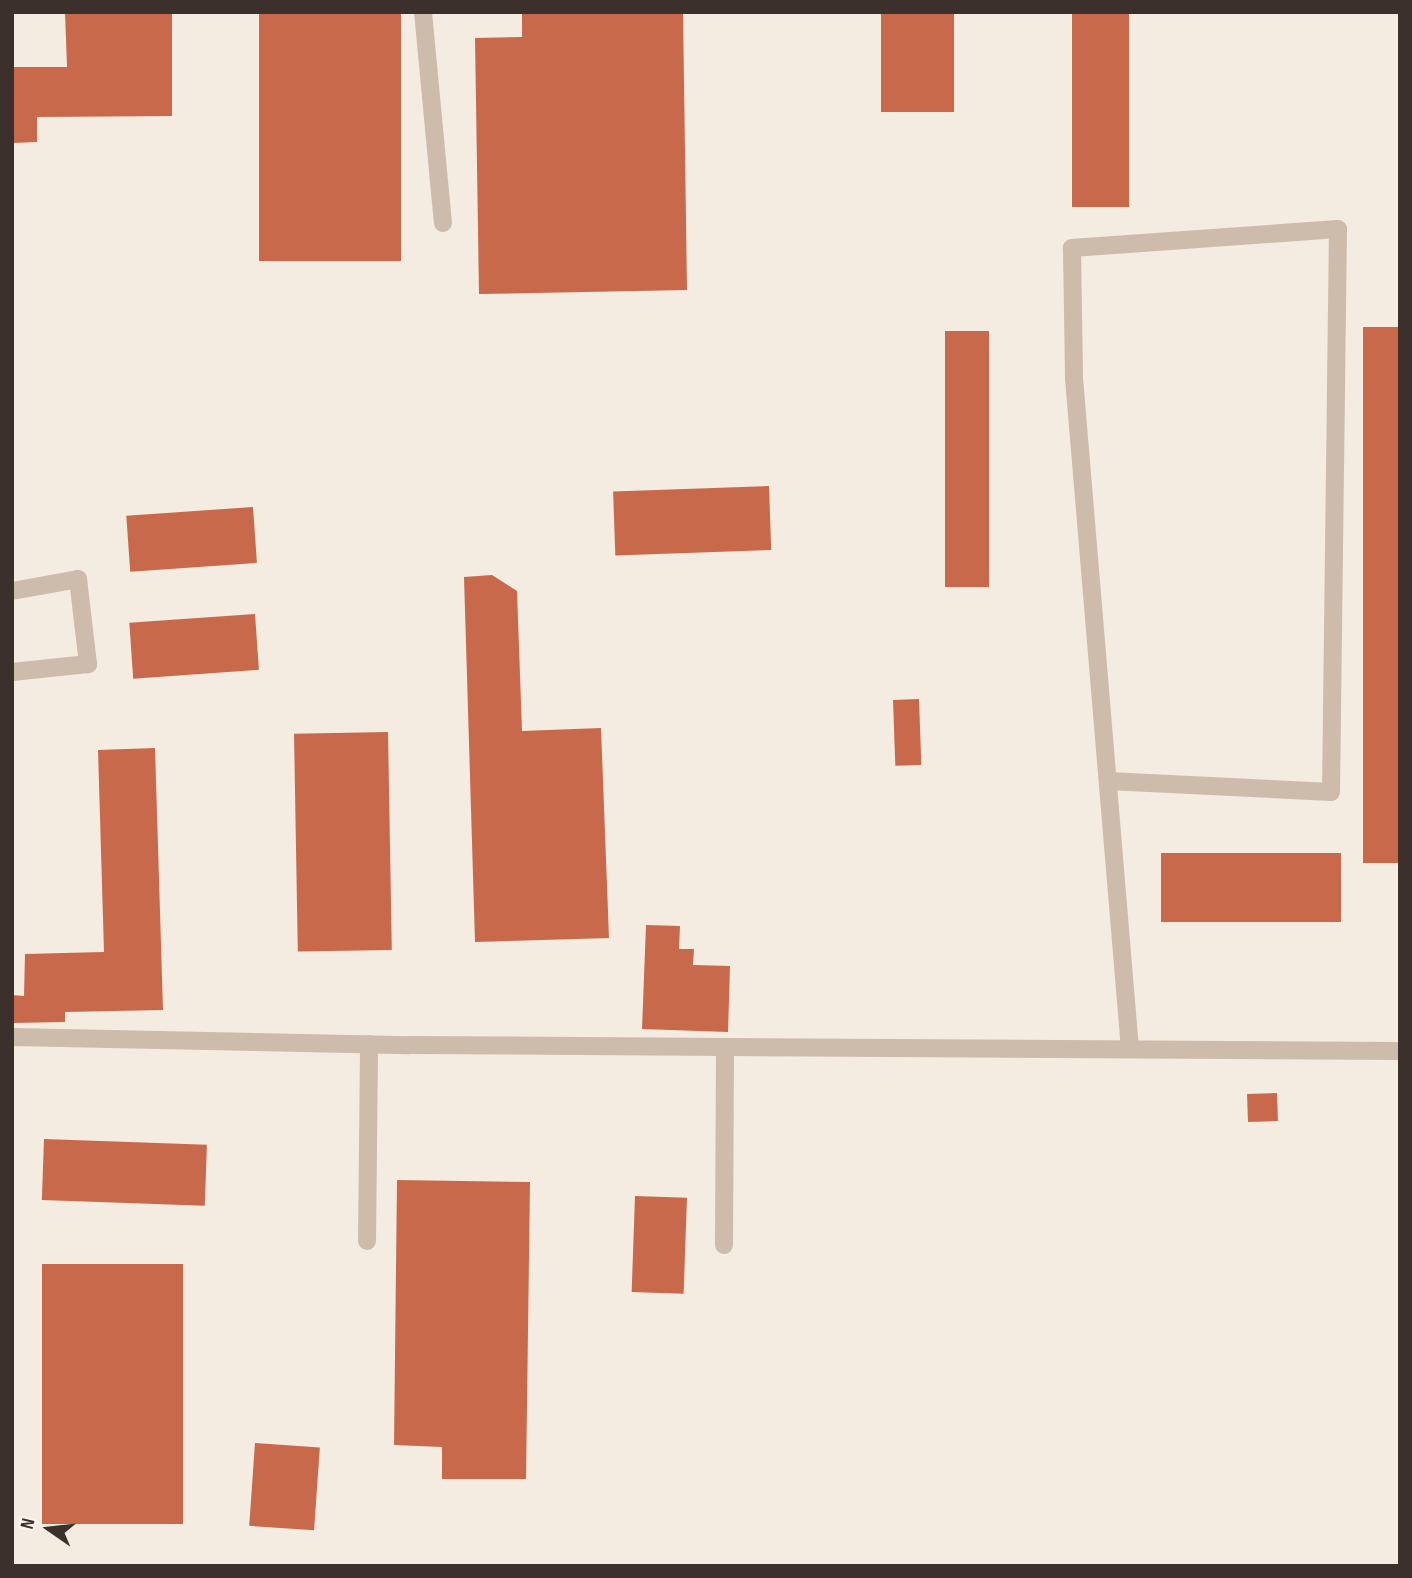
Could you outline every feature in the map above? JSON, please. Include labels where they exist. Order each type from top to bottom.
[{"type":"street","points":[[424,12],[443,223]]},
{"type":"street","points":[[1108,781],[1331,792],[1338,229],[1072,248],[1074,378],[1130,1049]]},
{"type":"street","points":[[12,591],[78,579],[88,664],[12,673]]},
{"type":"street","points":[[12,1037],[369,1044],[1400,1051]]},
{"type":"street","points":[[368,1241],[369,1044]]},
{"type":"street","points":[[723,1245],[725,1047]]},
{"type":"building","points":[[65,12],[172,12],[172,116],[37,117],[37,142],[12,143],[12,67],[67,67]]},
{"type":"building","points":[[259,12],[401,12],[401,261],[259,261]]},
{"type":"building","points":[[522,12],[683,12],[687,290],[479,294],[475,38],[522,37]]},
{"type":"building","points":[[881,12],[954,12],[954,112],[881,112]]},
{"type":"building","points":[[1072,12],[1129,12],[1129,207],[1072,207]]},
{"type":"building","points":[[1363,327],[1400,327],[1400,863],[1363,863]]},
{"type":"building","points":[[945,331],[989,331],[989,587],[945,587]]},
{"type":"building","points":[[769,486],[771,550],[615,555],[613,491]]},
{"type":"building","points":[[253,507],[257,563],[130,572],[126,516]]},
{"type":"building","points":[[492,575],[517,591],[522,731],[601,728],[609,938],[475,942],[464,577]]},
{"type":"building","points":[[255,614],[259,670],[133,679],[129,623]]},
{"type":"building","points":[[919,699],[921,765],[895,766],[893,700]]},
{"type":"building","points":[[388,732],[392,950],[298,952],[294,734]]},
{"type":"building","points":[[155,748],[163,1010],[65,1012],[65,1022],[12,1023],[12,995],[24,996],[25,954],[104,952],[98,750]]},
{"type":"building","points":[[1161,853],[1341,853],[1341,922],[1161,922]]},
{"type":"building","points":[[646,925],[680,926],[679,949],[694,949],[693,965],[730,966],[728,1032],[642,1029]]},
{"type":"building","points":[[1277,1093],[1278,1121],[1248,1122],[1247,1094]]},
{"type":"building","points":[[44,1139],[207,1145],[205,1206],[42,1200]]},
{"type":"building","points":[[397,1180],[530,1182],[526,1479],[442,1479],[442,1447],[394,1445]]},
{"type":"building","points":[[635,1196],[687,1198],[684,1294],[632,1292]]},
{"type":"building","points":[[42,1264],[183,1264],[183,1524],[42,1524]]},
{"type":"building","points":[[255,1443],[320,1448],[314,1530],[249,1526]]}]
